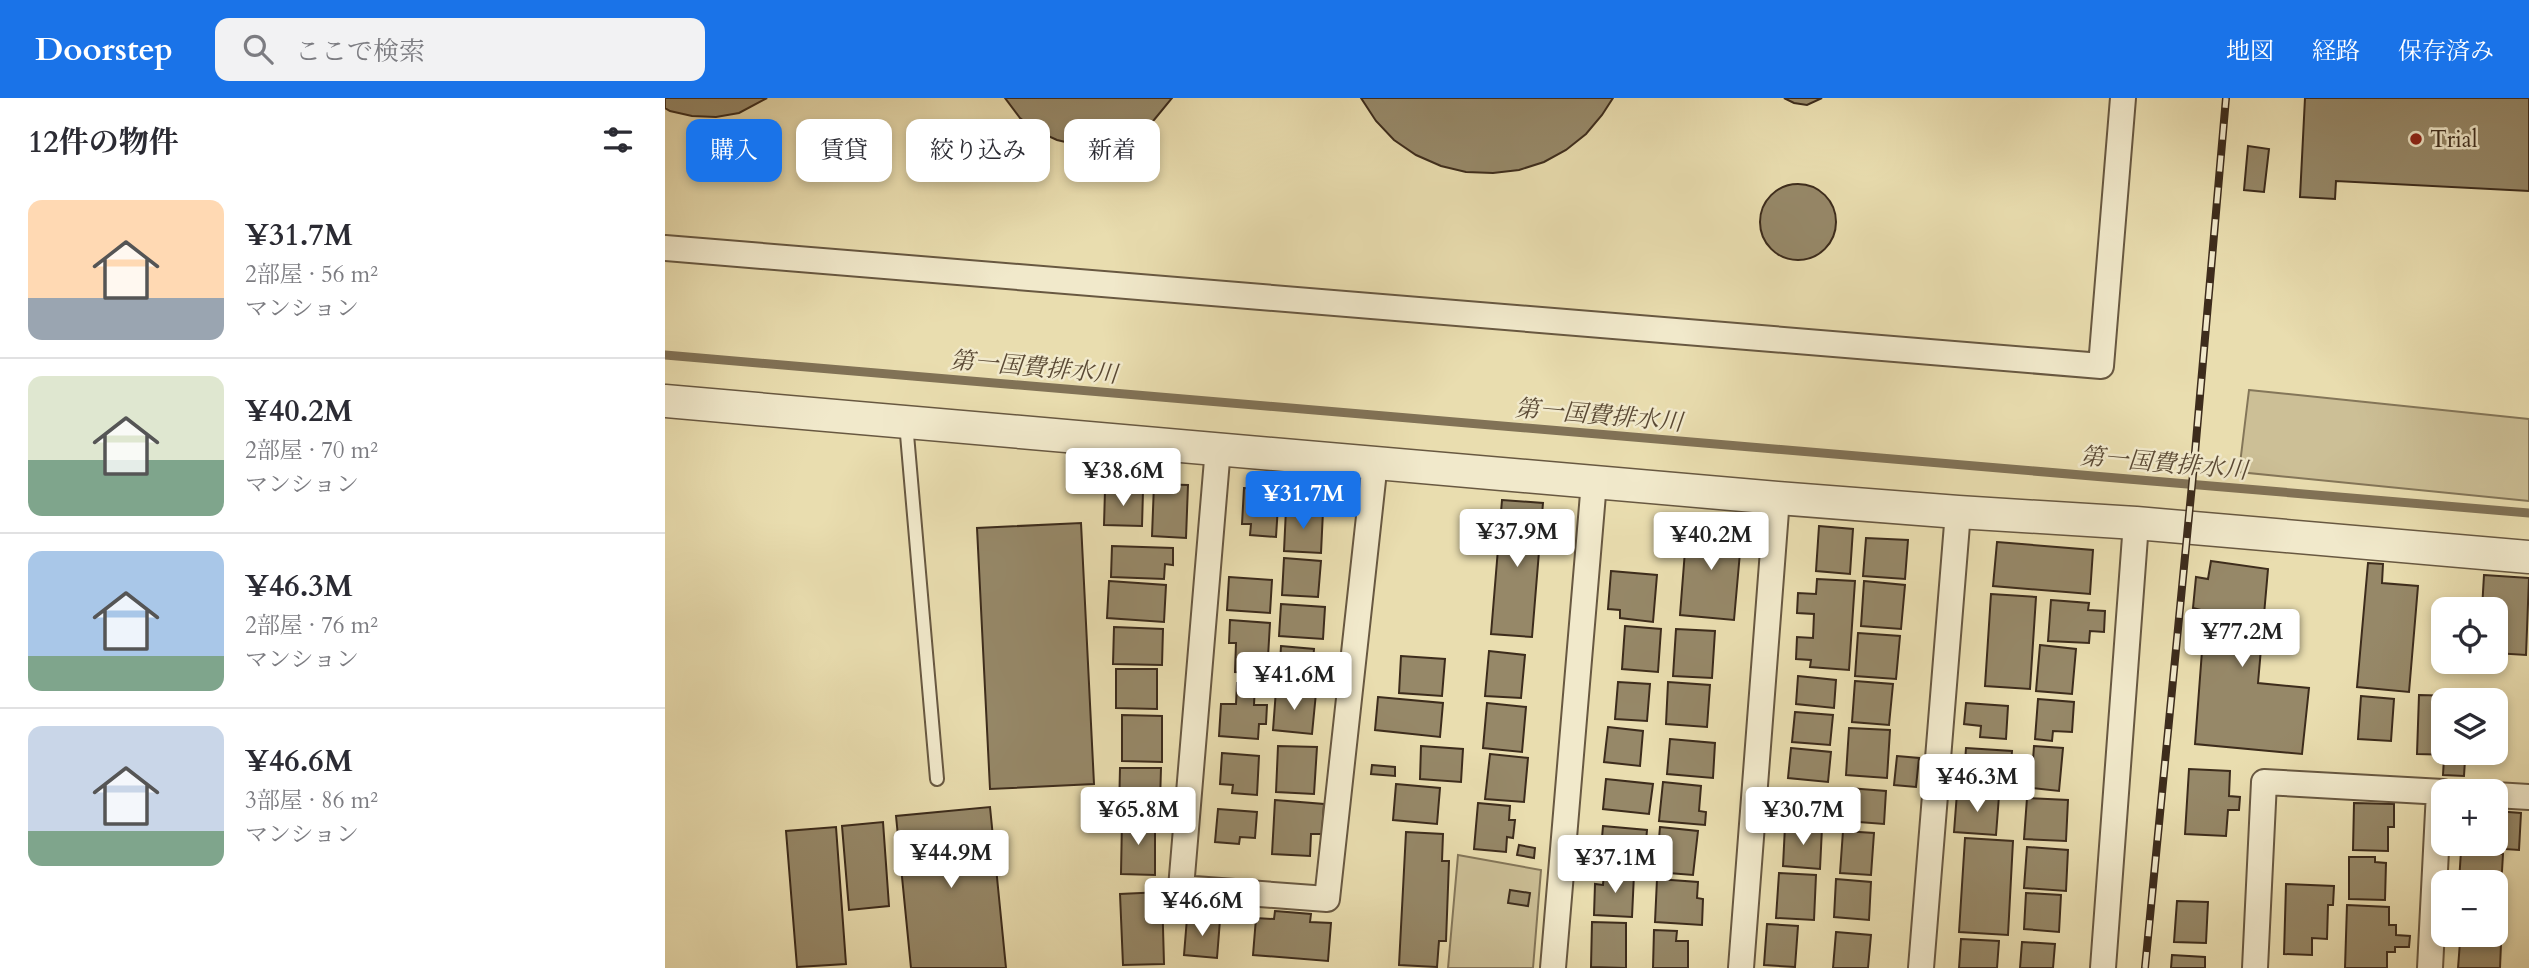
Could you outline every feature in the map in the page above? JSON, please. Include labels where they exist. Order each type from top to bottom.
[{"type":"street","points":[[665,248],[2101,366],[2123,98]]},
{"type":"street","points":[[665,401],[1777,498],[2136,523],[2529,557]]},
{"type":"street","points":[[1219,448],[1181,888],[1327,899],[1375,462]]},
{"type":"street","points":[[1553,968],[1594,482]]},
{"type":"street","points":[[1741,968],[1777,498]]},
{"type":"street","points":[[1921,968],[1958,512]]},
{"type":"street","points":[[2103,968],[2136,523]]},
{"type":"street","points":[[2255,968],[2264,782],[2431,791]]},
{"type":"street","points":[[2508,796],[2529,797]]},
{"type":"street","points":[[2430,968],[2437,856]]},
{"type":"lane","points":[[906,422],[937,779]]},
{"type":"shaded area","points":[[2249,390],[2529,419],[2529,501],[2239,472]]},
{"type":"shaded area","points":[[1458,855],[1541,870],[1533,968],[1448,968]]},
{"type":"building","points":[[665,98],[767,98],[739,113],[716,117],[692,116],[670,111],[665,108]]},
{"type":"building","points":[[1005,98],[1172,98],[1155,119],[1064,119],[1064,142],[1050,137],[1050,119],[1020,118]]},
{"type":"building","points":[[1361,98],[1613,98],[1586,134],[1566,150],[1544,162],[1519,170],[1493,173],[1466,172],[1441,166],[1416,155],[1394,140],[1376,121]]},
{"type":"building","points":[[1784,98],[1822,98],[1807,105]]},
{"type":"building","name":"Trial","points":[[2305,98],[2529,98],[2529,191],[2336,181],[2335,199],[2300,197]]},
{"type":"building","points":[[2248,146],[2269,149],[2264,192],[2244,190]]},
{"type":"building","points":[[1798,184],[1812,187],[1825,195],[1833,208],[1836,222],[1833,236],[1825,249],[1812,257],[1798,260],[1784,257],[1771,249],[1763,236],[1760,222],[1763,208],[1771,195],[1784,187]]},
{"type":"building","points":[[1154,484],[1188,485],[1186,538],[1152,536]]},
{"type":"building","points":[[1244,488],[1279,490],[1276,537],[1250,535],[1251,524],[1242,524]]},
{"type":"building","points":[[1105,490],[1143,491],[1142,526],[1104,525]]},
{"type":"building","points":[[1502,500],[1543,503],[1532,637],[1491,634]]},
{"type":"building","points":[[1286,509],[1323,511],[1321,553],[1284,551]]},
{"type":"building","points":[[1081,523],[1094,784],[990,789],[977,528]]},
{"type":"building","points":[[1687,525],[1742,530],[1734,620],[1680,615]]},
{"type":"building","points":[[1819,526],[1853,529],[1850,574],[1816,571]]},
{"type":"building","points":[[1866,538],[1908,540],[1905,579],[1863,576]]},
{"type":"building","points":[[1997,542],[2093,550],[2090,594],[1993,586]]},
{"type":"building","points":[[1112,546],[1173,548],[1173,565],[1165,564],[1164,579],[1111,577]]},
{"type":"building","points":[[1284,558],[1321,561],[1318,597],[1282,595]]},
{"type":"building","points":[[2211,561],[2268,569],[2258,683],[2309,688],[2302,754],[2195,744],[2205,611],[2193,608],[2196,577],[2208,579]]},
{"type":"building","points":[[2368,563],[2383,564],[2382,583],[2418,586],[2409,692],[2357,687]]},
{"type":"building","points":[[1611,571],[1657,575],[1653,622],[1620,618],[1620,610],[1608,609]]},
{"type":"building","points":[[2484,575],[2529,578],[2526,655],[2508,654],[2508,597],[2483,597]]},
{"type":"building","points":[[1229,577],[1272,580],[1270,613],[1227,610]]},
{"type":"building","points":[[1817,579],[1855,581],[1849,670],[1810,667],[1811,660],[1796,659],[1797,637],[1813,638],[1814,614],[1797,613],[1798,593],[1816,594]]},
{"type":"building","points":[[1109,581],[1166,585],[1164,622],[1107,618]]},
{"type":"building","points":[[1864,581],[1905,585],[1901,629],[1861,626]]},
{"type":"building","points":[[1991,594],[2036,597],[2030,689],[1985,686]]},
{"type":"building","points":[[2051,600],[2089,603],[2088,610],[2105,611],[2104,632],[2090,631],[2089,643],[2048,641]]},
{"type":"building","points":[[1281,604],[1325,607],[1323,639],[1279,636]]},
{"type":"building","points":[[1230,620],[1270,623],[1267,674],[1235,672],[1236,643],[1229,643]]},
{"type":"building","points":[[1625,626],[1661,629],[1658,672],[1622,669]]},
{"type":"building","points":[[1114,627],[1163,629],[1162,665],[1113,664]]},
{"type":"building","points":[[1676,629],[1715,631],[1712,678],[1673,676]]},
{"type":"building","points":[[1858,633],[1900,636],[1896,679],[1855,676]]},
{"type":"building","points":[[2040,645],[2076,649],[2072,694],[2036,691]]},
{"type":"building","points":[[1281,646],[1314,649],[1311,686],[1279,683]]},
{"type":"building","points":[[1489,651],[1525,655],[1521,698],[1485,696]]},
{"type":"building","points":[[1401,656],[1445,659],[1442,696],[1399,693]]},
{"type":"building","points":[[1116,669],[1157,669],[1157,709],[1116,708]]},
{"type":"building","points":[[1798,676],[1836,680],[1834,708],[1796,704]]},
{"type":"building","points":[[1855,681],[1893,684],[1889,725],[1852,722]]},
{"type":"building","points":[[1618,682],[1650,684],[1647,721],[1615,719]]},
{"type":"building","points":[[1668,682],[1710,685],[1707,727],[1666,724]]},
{"type":"building","points":[[1237,683],[1255,684],[1254,705],[1267,705],[1266,724],[1259,724],[1258,739],[1219,736],[1221,704],[1236,704]]},
{"type":"building","points":[[1276,690],[1316,693],[1312,734],[1273,730]]},
{"type":"building","points":[[2419,695],[2431,695],[2431,754],[2417,754]]},
{"type":"building","points":[[2361,696],[2394,699],[2391,741],[2358,739]]},
{"type":"building","points":[[1378,697],[1443,703],[1440,737],[1375,730]]},
{"type":"building","points":[[2038,699],[2074,702],[2072,732],[2053,731],[2052,741],[2035,739]]},
{"type":"building","points":[[1487,703],[1526,707],[1522,752],[1483,748]]},
{"type":"building","points":[[1966,703],[2008,706],[2006,739],[1980,737],[1981,726],[1964,724]]},
{"type":"building","points":[[1795,712],[1833,715],[1830,745],[1792,742]]},
{"type":"building","points":[[1122,715],[1162,716],[1162,762],[1122,761]]},
{"type":"building","points":[[1608,727],[1643,731],[1640,766],[1604,762]]},
{"type":"building","points":[[1849,728],[1890,730],[1887,778],[1846,775]]},
{"type":"building","points":[[1670,739],[1715,743],[1713,778],[1667,774]]},
{"type":"building","points":[[1278,746],[1317,747],[1314,794],[1276,792]]},
{"type":"building","points":[[1421,746],[1463,749],[1461,782],[1420,779]]},
{"type":"building","points":[[2034,746],[2063,748],[2059,791],[2031,788]]},
{"type":"building","points":[[1791,748],[1831,752],[1828,782],[1788,778]]},
{"type":"building","points":[[1966,748],[2012,751],[2010,780],[1964,777]]},
{"type":"building","points":[[1222,753],[1259,756],[1257,795],[1232,793],[1233,785],[1220,784]]},
{"type":"building","points":[[1490,754],[1528,758],[1524,802],[1485,799]]},
{"type":"building","points":[[1897,756],[1919,758],[1916,787],[1894,785]]},
{"type":"building","points":[[1372,765],[1395,767],[1395,776],[1371,774]]},
{"type":"building","points":[[2444,765],[2465,765],[2464,776],[2443,775]]},
{"type":"building","points":[[1120,768],[1161,768],[1160,802],[1153,802],[1153,812],[1119,811]]},
{"type":"building","points":[[2189,769],[2230,771],[2229,796],[2240,797],[2239,810],[2228,810],[2226,836],[2185,834]]},
{"type":"building","points":[[1606,779],[1653,784],[1649,814],[1603,809]]},
{"type":"building","points":[[1663,782],[1701,786],[1699,811],[1706,812],[1705,825],[1659,821]]},
{"type":"building","points":[[1396,784],[1440,788],[1437,824],[1393,820]]},
{"type":"building","points":[[1788,788],[1827,791],[1825,818],[1786,815]]},
{"type":"building","points":[[1848,788],[1886,791],[1884,824],[1846,821]]},
{"type":"building","points":[[1957,793],[1999,796],[1996,835],[1954,832]]},
{"type":"building","points":[[2027,798],[2068,800],[2066,841],[2024,839]]},
{"type":"building","points":[[1275,800],[1324,804],[1322,834],[1311,834],[1310,856],[1272,854]]},
{"type":"building","points":[[1478,803],[1510,806],[1509,820],[1515,820],[1513,838],[1507,837],[1506,852],[1474,849]]},
{"type":"building","points":[[2354,803],[2394,804],[2394,827],[2388,827],[2388,851],[2353,850]]},
{"type":"building","points":[[990,807],[1006,968],[911,968],[896,816]]},
{"type":"building","points":[[1218,809],[1257,812],[1255,838],[1240,837],[1239,844],[1215,842]]},
{"type":"building","points":[[2508,812],[2521,813],[2519,850],[2508,849]]},
{"type":"building","points":[[1122,820],[1155,820],[1155,875],[1121,874]]},
{"type":"building","points":[[883,822],[889,906],[849,910],[842,826]]},
{"type":"building","points":[[1603,826],[1647,830],[1644,866],[1600,861]]},
{"type":"building","points":[[1785,826],[1822,828],[1820,869],[1783,866]]},
{"type":"building","points":[[836,827],[846,964],[797,967],[786,831]]},
{"type":"building","points":[[1660,827],[1698,831],[1693,875],[1656,872]]},
{"type":"building","points":[[1843,831],[1874,833],[1871,875],[1840,873]]},
{"type":"building","points":[[1406,832],[1443,834],[1442,861],[1449,861],[1446,941],[1439,941],[1437,967],[1399,965]]},
{"type":"building","points":[[1965,838],[2013,841],[2008,935],[1959,932]]},
{"type":"building","points":[[1519,845],[1535,848],[1534,858],[1517,855]]},
{"type":"building","points":[[2027,847],[2068,850],[2066,891],[2024,888]]},
{"type":"building","points":[[2461,856],[2503,856],[2502,870],[2460,870]]},
{"type":"building","points":[[2349,857],[2375,857],[2375,862],[2386,863],[2385,900],[2349,899]]},
{"type":"building","points":[[1604,872],[1634,874],[1632,917],[1594,915],[1595,884],[1603,885]]},
{"type":"building","points":[[1779,873],[1816,875],[1814,920],[1776,918]]},
{"type":"building","points":[[1657,879],[1698,882],[1697,898],[1703,899],[1702,925],[1655,922]]},
{"type":"building","points":[[1836,879],[1871,882],[1869,920],[1834,917]]},
{"type":"building","points":[[2286,884],[2334,886],[2333,905],[2328,905],[2327,939],[2312,938],[2312,955],[2284,954]]},
{"type":"building","points":[[1510,890],[1530,893],[1528,906],[1508,903]]},
{"type":"building","points":[[1162,892],[1164,964],[1123,965],[1120,894]]},
{"type":"building","points":[[2026,893],[2061,895],[2059,932],[2024,929]]},
{"type":"building","points":[[2177,901],[2208,902],[2206,943],[2174,942]]},
{"type":"building","points":[[2347,905],[2389,907],[2389,925],[2396,925],[2396,935],[2410,936],[2409,947],[2395,947],[2395,952],[2387,952],[2387,968],[2345,968]]},
{"type":"building","points":[[1275,911],[1311,914],[1310,922],[1331,923],[1328,961],[1253,955],[1256,918],[1274,919]]},
{"type":"building","points":[[1187,918],[1220,920],[1217,958],[1184,955]]},
{"type":"building","points":[[1592,922],[1626,923],[1626,968],[1591,967]]},
{"type":"building","points":[[1767,924],[1798,926],[1795,967],[1764,965]]},
{"type":"building","points":[[1654,930],[1677,931],[1676,941],[1688,941],[1688,968],[1653,968]]},
{"type":"building","points":[[1836,932],[1871,935],[1868,968],[1833,968]]},
{"type":"building","points":[[1961,939],[1999,941],[1997,968],[1959,968]]},
{"type":"building","points":[[2022,942],[2055,944],[2053,968],[2020,968]]},
{"type":"building","points":[[2460,947],[2501,947],[2500,968],[2458,968]]},
{"type":"building","points":[[2172,955],[2205,957],[2205,968],[2171,968]]},
{"type":"waterway","name":"第一国費排水川","points":[[665,355],[2529,513]]},
{"type":"railway","points":[[2145,968],[2226,98]]},
{"type":"place","name":"Trial","points":[[2416,139]]}]
